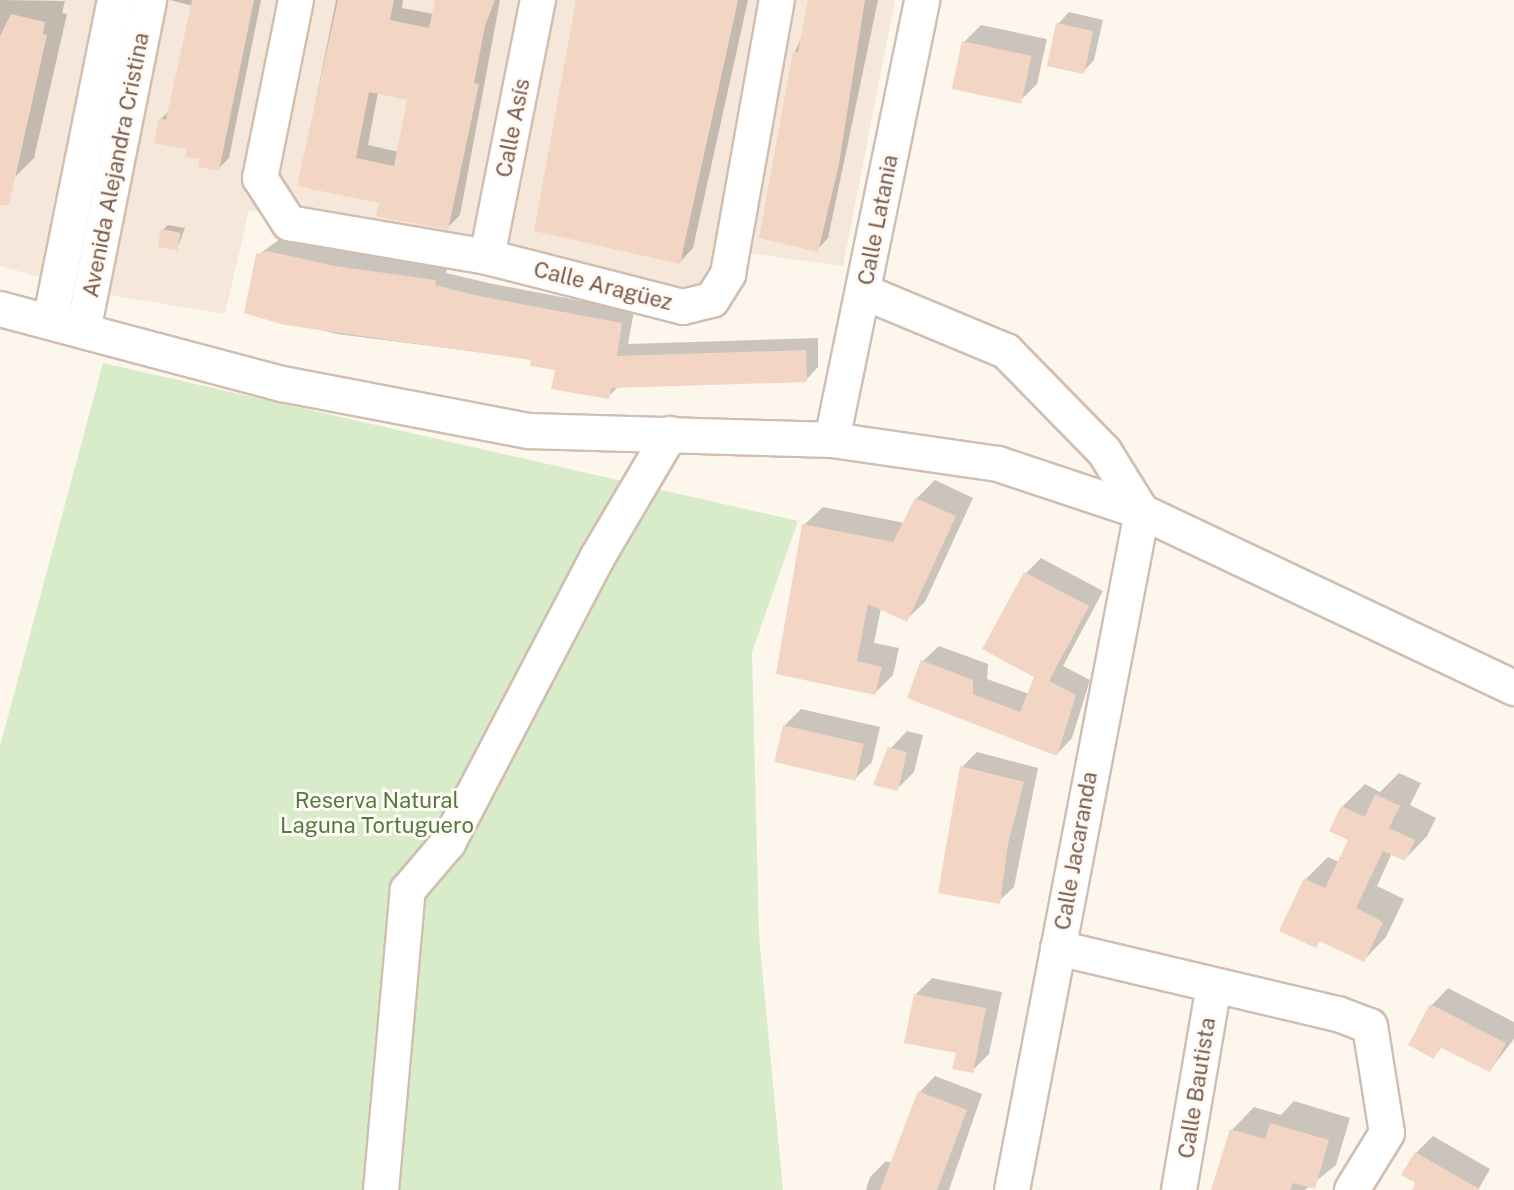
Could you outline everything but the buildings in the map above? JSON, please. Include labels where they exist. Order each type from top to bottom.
[{"type":"street","name":"Avenida Alejandra Cristina","points":[[67,326],[115,0]]},
{"type":"street","name":"Avenida Alejandra Cristina","points":[[67,326],[149,0]]},
{"type":"street","name":"Calle Aragüez","points":[[296,0],[260,178],[289,223],[487,257],[683,307],[712,300],[728,274],[777,0]]},
{"type":"street","name":"Calle Asís","points":[[487,257],[538,0]]},
{"type":"street","name":"Calle Latania","points":[[832,440],[922,0]]},
{"type":"street","points":[[864,292],[1006,351],[1104,451],[1142,512]]},
{"type":"street","points":[[0,309],[282,384],[416,412],[529,431],[832,440],[998,464],[1142,512],[1514,688]]},
{"type":"street","points":[[381,1190],[408,890],[448,843],[597,558],[670,434]]},
{"type":"street","name":"Calle Jacaranda","points":[[1012,1190],[1142,512]]},
{"type":"street","name":"Calle Bautista","points":[[1058,948],[1370,1026],[1387,1133],[1352,1190]]},
{"type":"street","name":"Calle Bautista","points":[[1179,1190],[1214,986]]},
{"type":"shaded area","points":[[0,0],[895,0],[843,266],[732,251],[712,300],[249,210],[225,314],[91,292],[0,266]]},
{"type":"green space","name":"Reserva Natural Laguna Tortuguero","points":[[103,363],[798,521],[752,652],[759,936],[783,1190],[0,1190],[0,746]]}]
